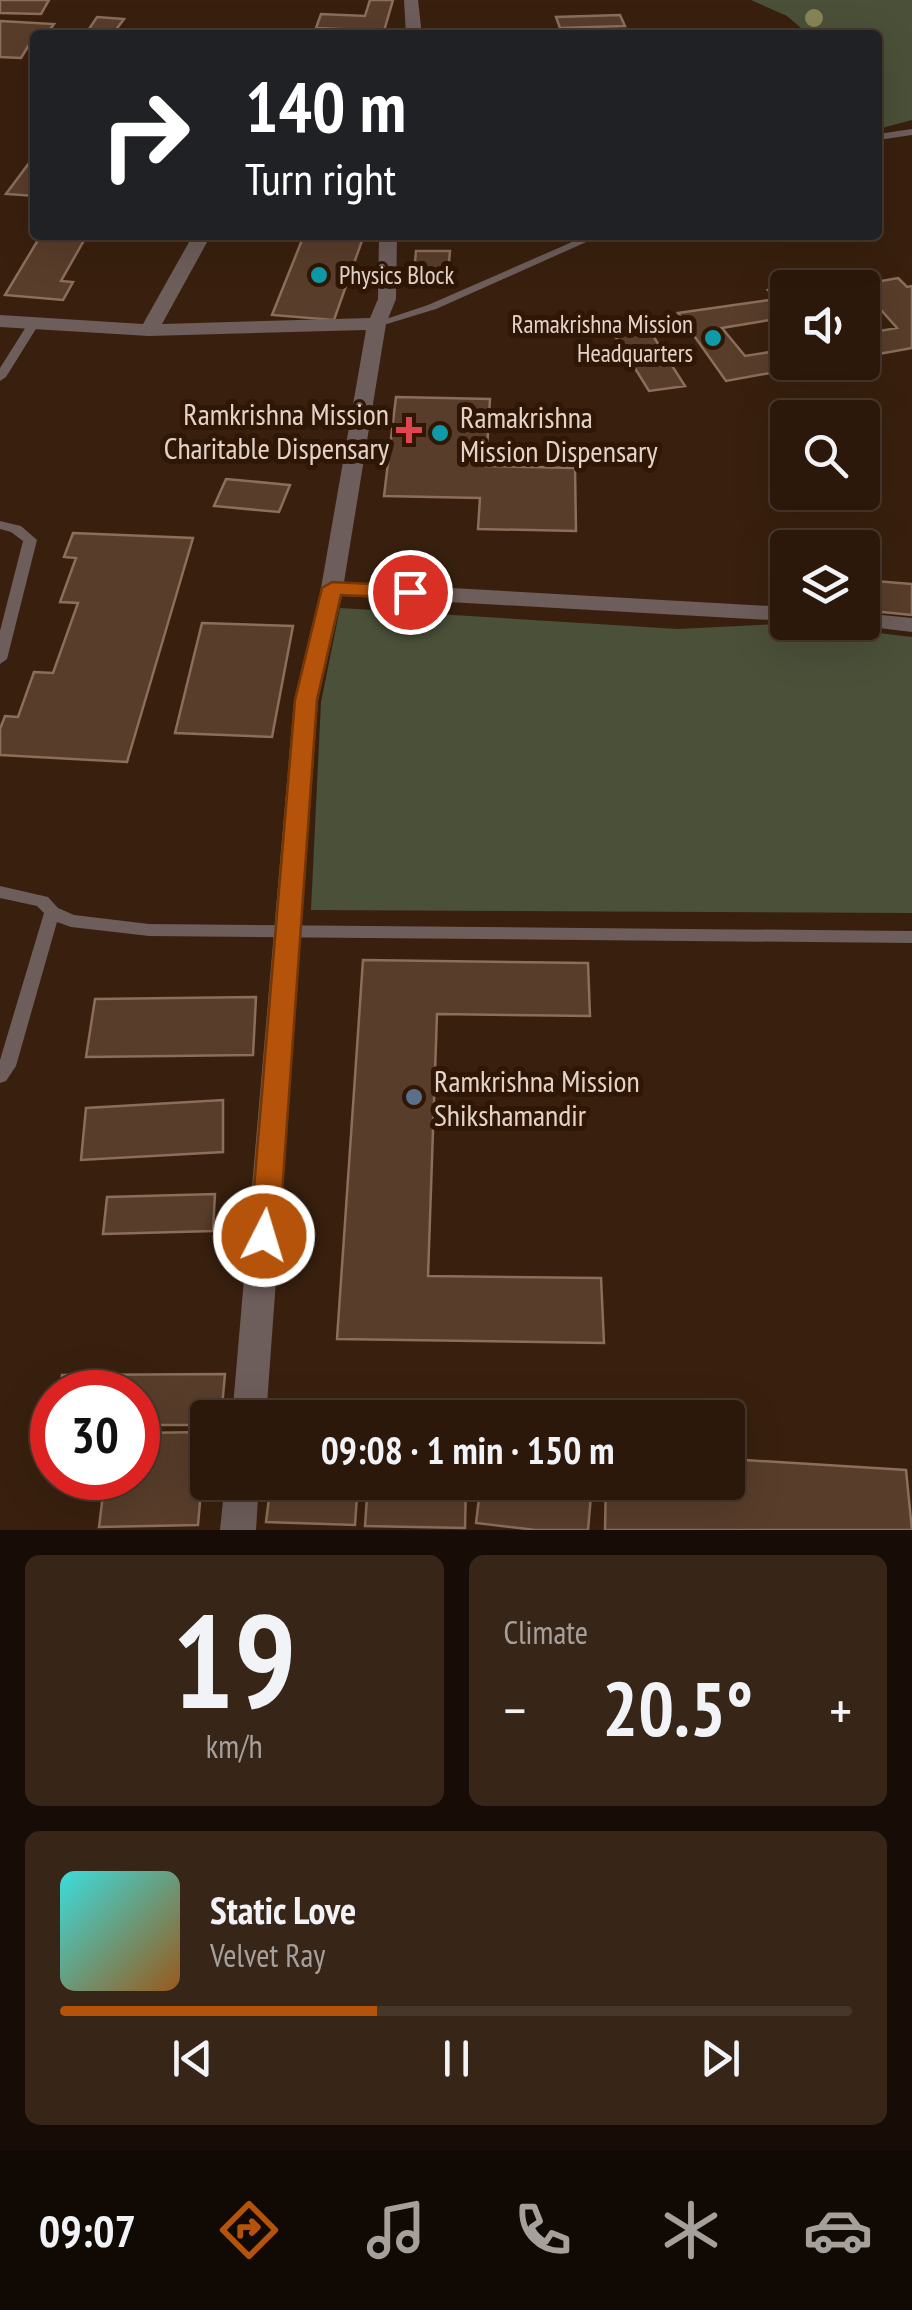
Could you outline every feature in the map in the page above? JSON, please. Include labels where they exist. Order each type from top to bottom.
[{"type":"street","points":[[411,0],[414,30]]},
{"type":"street","points":[[149,330],[199,240]]},
{"type":"street","points":[[250,1400],[306,700],[332,588],[377,324],[388,299],[388,240]]},
{"type":"street","points":[[0,321],[149,330],[377,324]]},
{"type":"street","points":[[332,588],[770,613]]},
{"type":"street","points":[[880,621],[912,624]]},
{"type":"street","points":[[238,1530],[240,1500]]},
{"type":"lane","points":[[882,137],[912,132]]},
{"type":"lane","points":[[377,324],[432,307],[586,240]]},
{"type":"lane","points":[[0,377],[33,324]]},
{"type":"lane","points":[[0,525],[16,529],[30,540],[0,659]]},
{"type":"lane","points":[[0,892],[42,900],[52,912],[72,921],[148,930],[912,937]]},
{"type":"lane","points":[[0,1076],[7,1066],[52,912]]},
{"type":"green space","points":[[751,0],[912,0],[912,120],[882,128],[882,30],[803,30],[787,16]]},
{"type":"green space","points":[[340,608],[678,629],[770,624],[770,640],[880,640],[880,633],[912,637],[912,913],[311,910],[321,702]]},
{"type":"building","points":[[0,0],[49,0],[41,14],[0,13]]},
{"type":"building","points":[[370,0],[393,0],[384,30],[316,28],[321,14],[365,16]]},
{"type":"building","points":[[620,15],[625,26],[560,28],[556,17]]},
{"type":"building","points":[[97,17],[124,19],[116,30],[88,30]]},
{"type":"building","points":[[0,21],[54,24],[50,30],[30,30],[30,43],[21,58],[0,57]]},
{"type":"building","points":[[30,162],[30,196],[6,194]]},
{"type":"building","points":[[38,240],[84,240],[61,281],[73,282],[63,300],[5,295]]},
{"type":"building","name":"Physics Block","points":[[302,240],[362,240],[334,320],[272,315]]},
{"type":"building","points":[[416,251],[450,251],[447,283],[413,283]]},
{"type":"building","points":[[898,278],[907,287],[912,286],[912,348],[880,354],[880,331],[897,328],[880,309],[880,281]]},
{"type":"building","name":"Ramakrishna Mission Headquarters","points":[[770,300],[770,320],[722,328],[745,356],[770,352],[770,373],[726,381],[678,313]]},
{"type":"building","points":[[650,331],[685,386],[649,391],[615,336]]},
{"type":"building","name":"Ramakrishna Mission Dispensary","points":[[396,397],[490,399],[486,466],[575,468],[576,531],[478,529],[480,498],[384,496]]},
{"type":"building","points":[[226,479],[290,485],[279,512],[214,506]]},
{"type":"building","points":[[73,533],[193,538],[127,762],[0,755],[0,729],[5,716],[18,717],[34,672],[53,673],[78,603],[60,602],[76,558],[64,557]]},
{"type":"building","points":[[880,581],[912,584],[912,615],[880,612]]},
{"type":"building","points":[[202,623],[293,626],[272,737],[175,733]]},
{"type":"building","points":[[363,960],[588,963],[590,1016],[437,1014],[428,1276],[601,1278],[604,1343],[337,1339]]},
{"type":"building","points":[[256,997],[253,1055],[86,1057],[95,999]]},
{"type":"building","points":[[223,1100],[223,1152],[81,1160],[86,1108]]},
{"type":"building","points":[[215,1194],[213,1231],[103,1234],[107,1197]]},
{"type":"building","points":[[160,1374],[225,1374],[223,1400],[190,1400],[190,1425],[160,1425]]},
{"type":"building","points":[[190,1432],[190,1500],[200,1500],[198,1525],[99,1527],[102,1500],[160,1500],[160,1433]]},
{"type":"building","points":[[745,1460],[906,1470],[912,1530],[605,1530],[606,1500],[745,1500]]},
{"type":"building","points":[[269,1500],[357,1500],[355,1525],[266,1522]]},
{"type":"building","points":[[367,1500],[466,1500],[465,1528],[365,1526]]},
{"type":"building","points":[[479,1500],[591,1500],[588,1530],[536,1530],[476,1523]]},
{"type":"place","name":"Physics Block","points":[[319,275]]},
{"type":"place","name":"Ramakrishna Mission Headquarters","points":[[713,338]]},
{"type":"place","name":"Ramkrishna Mission Charitable Dispensary","points":[[409,430]]},
{"type":"place","name":"Ramakrishna Mission Dispensary","points":[[440,433]]},
{"type":"place","name":"Ramkrishna Mission Shikshamandir","points":[[414,1097]]},
{"type":"route","points":[[264,1236],[306,700],[332,588],[410,592]]}]
